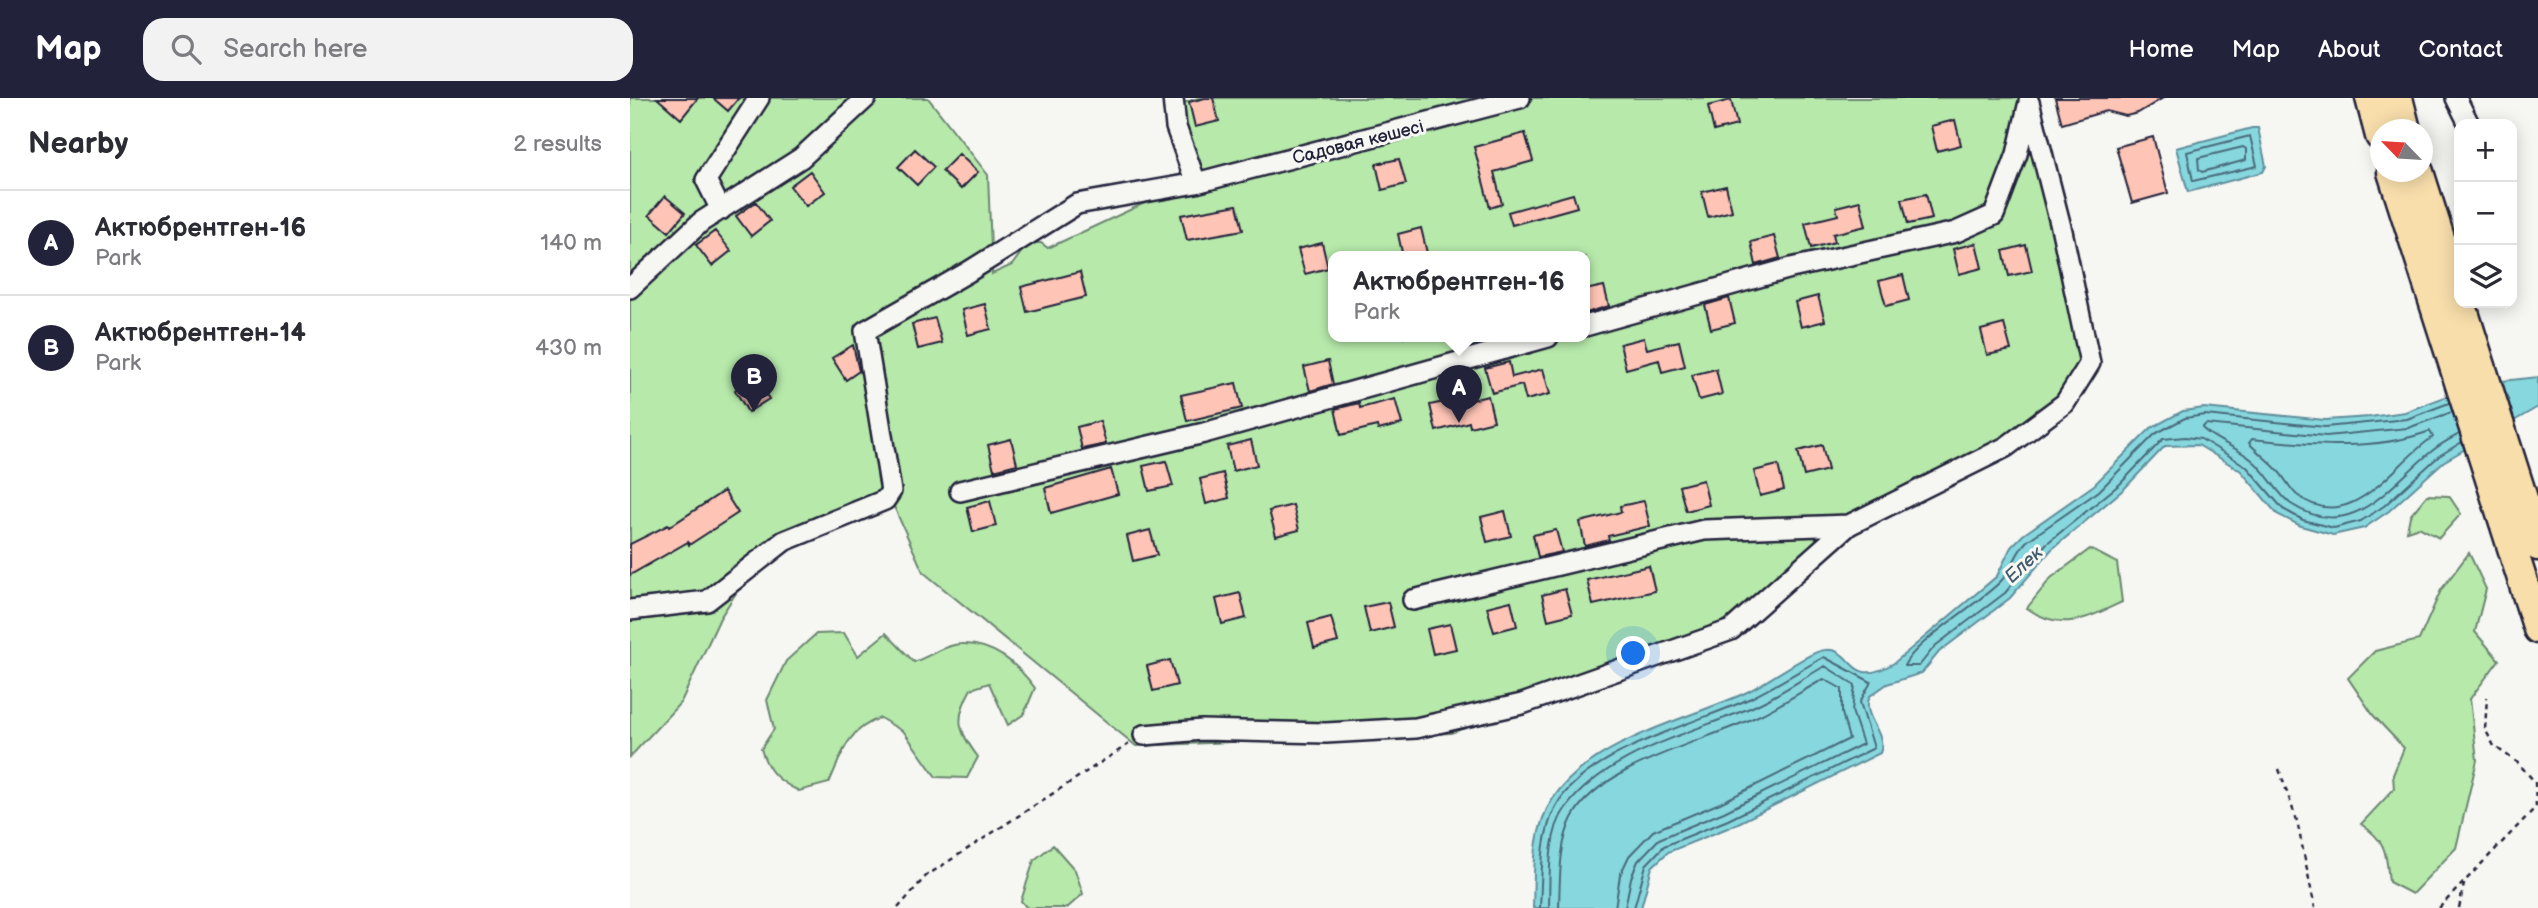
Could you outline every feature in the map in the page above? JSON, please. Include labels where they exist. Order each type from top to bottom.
[{"type":"highway","points":[[2370,98],[2376,119]]},
{"type":"highway","points":[[2397,182],[2438,274],[2454,293]]},
{"type":"highway","points":[[2421,182],[2438,274],[2538,629]]},
{"type":"highway","points":[[2463,308],[2538,546]]},
{"type":"lane","points":[[721,210],[706,180],[759,98]]},
{"type":"lane","points":[[630,288],[701,222],[801,158],[866,98]]},
{"type":"lane","points":[[1173,98],[1176,127],[1196,183]]},
{"type":"lane","name":"Садовая көшесі","points":[[630,610],[706,601],[784,541],[885,500],[891,491],[865,331],[869,326],[968,272],[1077,204],[1196,183],[1520,98]]},
{"type":"lane","points":[[2456,98],[2466,119]]},
{"type":"lane","points":[[1590,325],[1791,268],[1955,232],[1994,215],[2017,154],[2029,100]]},
{"type":"lane","points":[[1144,734],[1202,730],[1326,733],[1416,728],[1522,704],[1731,630],[1849,525],[2006,447],[2065,402],[2090,363],[2062,231],[2029,100]]},
{"type":"lane","points":[[960,492],[1204,433],[1530,342]]},
{"type":"lane","points":[[1412,600],[1704,530],[1849,525]]},
{"type":"path","points":[[2439,908],[2536,807],[2535,782],[2517,762],[2494,747],[2485,729],[2487,697]]},
{"type":"path","points":[[898,908],[926,876],[1144,734]]},
{"type":"path","points":[[2278,769],[2297,821],[2315,908]]},
{"type":"path","points":[[2459,908],[2465,881]]},
{"type":"green space","points":[[630,98],[928,98],[988,175],[992,274],[1012,265],[1028,243],[1041,243],[1048,248],[1188,183],[1175,106],[1198,98],[2034,98],[2089,349],[2069,390],[2006,457],[1862,523],[1740,623],[1451,733],[1136,746],[923,572],[888,493],[761,554],[720,618],[681,702],[630,757]]},
{"type":"green space","points":[[2427,495],[2449,496],[2461,514],[2439,538],[2419,527],[2407,531],[2410,516]]},
{"type":"green space","points":[[2090,549],[2117,563],[2122,602],[2086,618],[2063,621],[2039,616],[2027,608],[2051,578]]},
{"type":"green space","points":[[2469,553],[2486,589],[2475,632],[2499,660],[2470,699],[2477,760],[2456,848],[2412,894],[2389,882],[2384,848],[2376,836],[2361,824],[2394,789],[2393,775],[2404,748],[2373,715],[2348,678],[2375,651],[2419,640],[2441,590]]},
{"type":"green space","points":[[844,633],[858,656],[886,633],[914,662],[956,645],[984,647],[1012,663],[1035,688],[1024,714],[1008,725],[989,683],[971,689],[960,717],[966,739],[978,757],[967,778],[936,777],[904,732],[880,718],[853,736],[842,752],[829,783],[799,791],[775,775],[761,749],[774,729],[767,700],[786,661],[816,634]]},
{"type":"green space","points":[[1053,845],[1075,870],[1083,894],[1067,908],[1027,908],[1021,901],[1034,860]]},
{"type":"water","points":[[2258,128],[2266,166],[2263,172],[2188,192],[2176,148]]},
{"type":"water","name":"Елек","points":[[2538,377],[2538,407],[2443,462],[2389,511],[2364,528],[2333,535],[2301,526],[2277,514],[2241,471],[2198,445],[2165,446],[2124,489],[2051,550],[2010,598],[1939,652],[1922,673],[1887,684],[1870,696],[1868,711],[1880,738],[1880,753],[1730,827],[1668,852],[1652,867],[1641,908],[1533,908],[1535,857],[1540,828],[1552,800],[1571,777],[1596,758],[1625,742],[1745,693],[1818,652],[1835,651],[1859,670],[1868,672],[1894,663],[1997,576],[2011,547],[2023,535],[2094,485],[2151,428],[2183,411],[2204,408],[2325,420],[2370,417],[2405,412],[2483,383]]},
{"type":"building","points":[[657,98],[698,98],[681,119]]},
{"type":"building","points":[[713,98],[739,98],[728,111]]},
{"type":"building","points":[[1213,98],[1219,121],[1195,127],[1189,102]]},
{"type":"building","points":[[2055,98],[2163,98],[2138,113],[2126,116],[2106,111],[2062,124]]},
{"type":"building","points":[[1731,100],[1737,125],[1714,131],[1708,106]]},
{"type":"building","points":[[1955,120],[1961,145],[1937,151],[1931,126]]},
{"type":"building","points":[[1525,133],[1533,161],[1494,172],[1502,204],[1490,208],[1474,147]]},
{"type":"building","points":[[2153,137],[2168,193],[2132,203],[2116,147]]},
{"type":"building","points":[[915,149],[934,167],[917,185],[898,167]]},
{"type":"building","points":[[959,154],[978,172],[961,189],[942,171]]},
{"type":"building","points":[[1399,159],[1406,184],[1382,190],[1376,164]]},
{"type":"building","points":[[810,171],[825,192],[806,206],[790,186]]},
{"type":"building","points":[[1726,186],[1732,211],[1708,217],[1702,192]]},
{"type":"building","points":[[1573,194],[1577,207],[1512,225],[1508,212]]},
{"type":"building","points":[[1926,194],[1932,219],[1908,224],[1902,199]]},
{"type":"building","points":[[665,196],[685,213],[669,232],[649,215]]},
{"type":"building","points":[[1860,201],[1866,226],[1833,234],[1835,242],[1811,248],[1805,223],[1838,215],[1836,207]]},
{"type":"building","points":[[756,202],[770,221],[751,236],[736,216]]},
{"type":"building","points":[[1237,205],[1243,230],[1187,240],[1181,215]]},
{"type":"building","points":[[1421,228],[1427,251],[1402,251],[1398,234]]},
{"type":"building","points":[[715,231],[731,251],[712,266],[696,245]]},
{"type":"building","points":[[1774,236],[1780,258],[1756,265],[1751,242]]},
{"type":"building","points":[[1322,243],[1328,268],[1305,274],[1298,249]]},
{"type":"building","points":[[1976,243],[1982,268],[1959,274],[1953,249]]},
{"type":"building","points":[[2026,245],[2032,271],[2009,276],[2003,251]]},
{"type":"building","points":[[1080,272],[1086,297],[1027,312],[1021,287]]},
{"type":"building","points":[[1903,275],[1909,300],[1886,306],[1879,281]]},
{"type":"building","points":[[1604,286],[1609,306],[1590,312],[1590,289]]},
{"type":"building","points":[[1818,296],[1825,321],[1801,327],[1795,302]]},
{"type":"building","points":[[1729,298],[1735,323],[1711,329],[1705,305]]},
{"type":"building","points":[[985,304],[991,329],[968,335],[962,310]]},
{"type":"building","points":[[935,318],[942,343],[918,349],[912,324]]},
{"type":"building","points":[[2004,324],[2011,350],[1987,355],[1981,330]]},
{"type":"building","points":[[1644,338],[1647,349],[1679,341],[1685,366],[1662,372],[1659,360],[1626,369],[1620,344]]},
{"type":"building","points":[[853,345],[859,371],[846,380],[832,358]]},
{"type":"building","points":[[1328,361],[1333,384],[1310,391],[1304,367]]},
{"type":"building","points":[[1509,362],[1512,377],[1543,369],[1550,394],[1526,400],[1522,385],[1492,393],[1485,368]]},
{"type":"building","points":[[1716,369],[1722,394],[1699,400],[1692,375]]},
{"type":"building","points":[[755,377],[769,399],[748,412],[735,390]]},
{"type":"building","points":[[1236,383],[1242,408],[1187,421],[1181,395]]},
{"type":"building","points":[[1488,396],[1494,421],[1470,427],[1469,422],[1436,431],[1430,405],[1453,400],[1455,404]]},
{"type":"building","points":[[1395,399],[1402,424],[1378,430],[1377,426],[1341,435],[1335,409],[1359,403],[1360,408]]},
{"type":"building","points":[[1100,421],[1106,444],[1082,449],[1077,427]]},
{"type":"building","points":[[1011,439],[1017,464],[994,470],[988,445]]},
{"type":"building","points":[[1251,440],[1257,465],[1233,471],[1227,446]]},
{"type":"building","points":[[1822,445],[1828,470],[1804,476],[1798,451]]},
{"type":"building","points":[[1166,461],[1173,486],[1149,491],[1143,466]]},
{"type":"building","points":[[1778,465],[1784,490],[1760,496],[1754,471]]},
{"type":"building","points":[[1111,469],[1118,494],[1051,513],[1045,488]]},
{"type":"building","points":[[1223,473],[1229,498],[1206,504],[1200,479]]},
{"type":"building","points":[[1703,480],[1709,505],[1686,511],[1679,486]]},
{"type":"building","points":[[724,491],[738,513],[689,545],[688,542],[630,575],[630,544],[668,525],[669,527]]},
{"type":"building","points":[[990,501],[996,526],[973,532],[967,507]]},
{"type":"building","points":[[1644,501],[1650,526],[1608,536],[1609,540],[1585,546],[1580,522],[1621,512],[1620,506]]},
{"type":"building","points":[[1293,505],[1299,530],[1276,536],[1269,511]]},
{"type":"building","points":[[1505,511],[1511,536],[1487,542],[1481,517]]},
{"type":"building","points":[[1150,530],[1157,555],[1133,561],[1127,536]]},
{"type":"building","points":[[1556,530],[1562,552],[1538,557],[1533,535]]},
{"type":"building","points":[[1649,566],[1655,591],[1593,605],[1587,580]]},
{"type":"building","points":[[1565,589],[1572,614],[1548,620],[1542,595]]},
{"type":"building","points":[[1240,593],[1246,618],[1222,624],[1216,599]]},
{"type":"building","points":[[1511,601],[1517,626],[1494,632],[1487,607]]},
{"type":"building","points":[[1388,602],[1394,627],[1370,633],[1364,607]]},
{"type":"building","points":[[1331,617],[1338,642],[1314,648],[1308,623]]},
{"type":"building","points":[[1450,624],[1456,649],[1433,654],[1427,629]]},
{"type":"building","points":[[1170,660],[1177,685],[1153,691],[1147,666]]},
{"type":"place","name":"Актюбрентген-14","points":[[754,412]]},
{"type":"place","name":"Актюбрентген-16","points":[[1459,423]]}]
